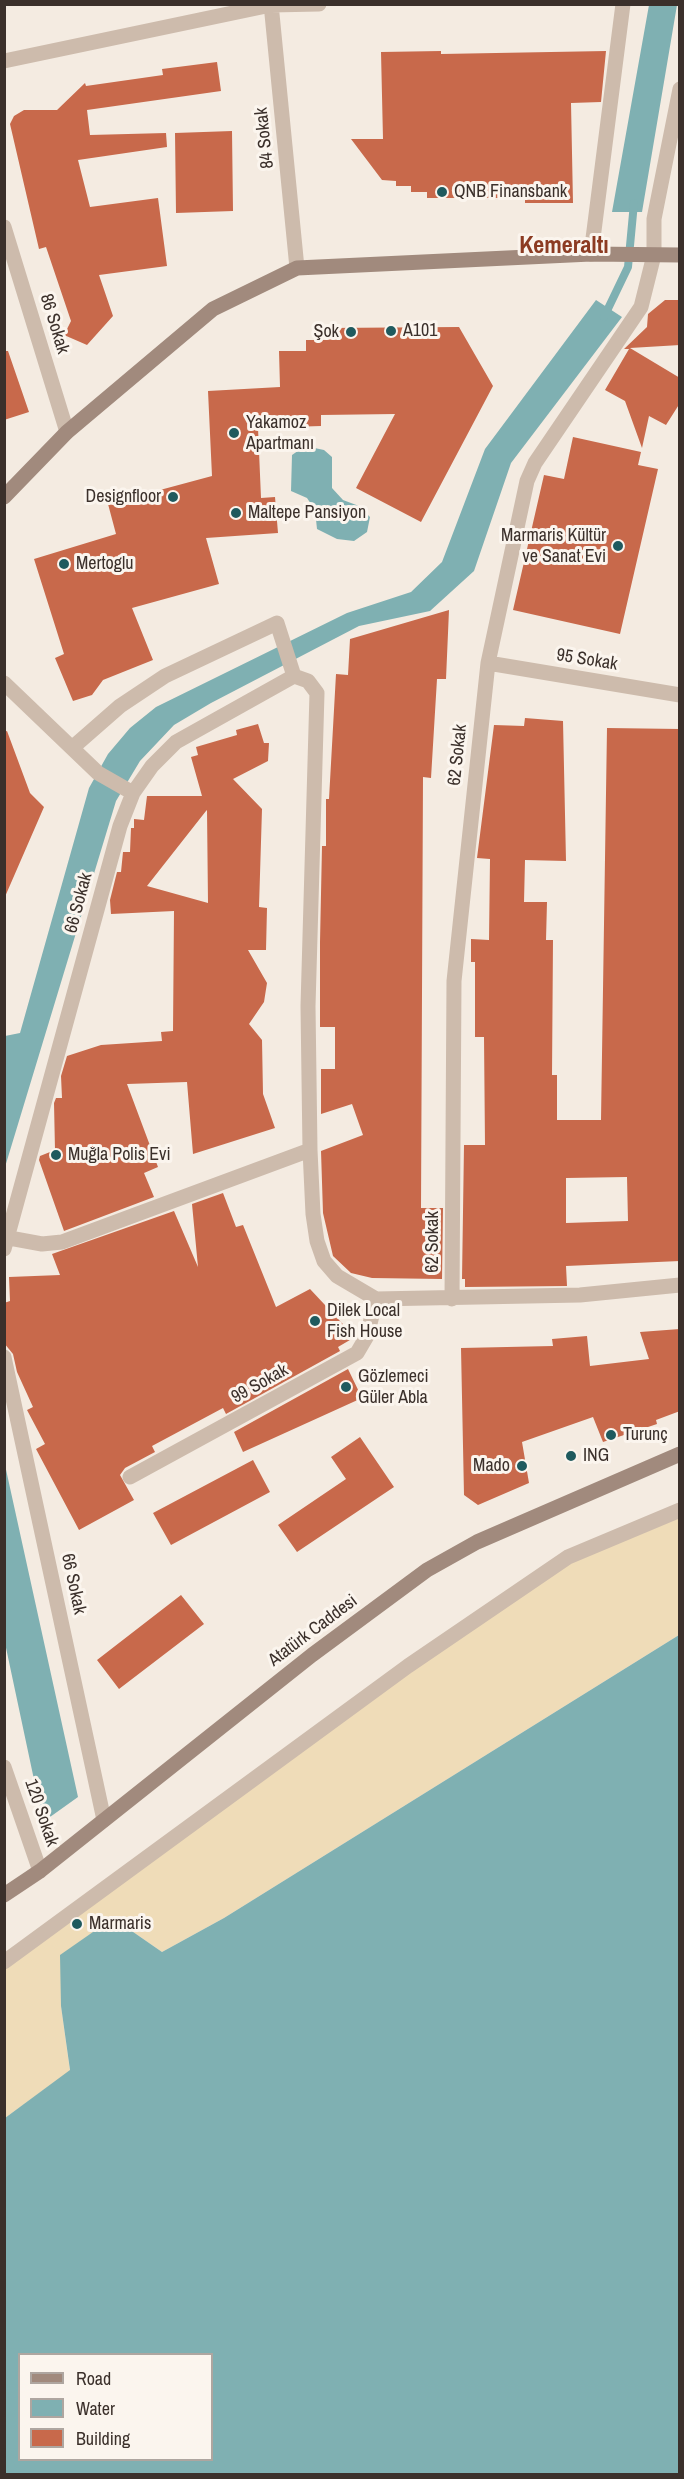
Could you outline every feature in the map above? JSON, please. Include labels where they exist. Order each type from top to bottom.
[{"type":"main road","points":[[4,497],[67,432],[213,309],[297,268],[591,254],[680,255]]},
{"type":"main road","name":"Atatürk Caddesi","points":[[4,1895],[40,1872],[312,1655],[427,1570],[477,1542],[680,1454]]},
{"type":"street","points":[[4,61],[271,5],[319,4]]},
{"type":"street","points":[[591,254],[623,4]]},
{"type":"street","name":"84 Sokak","points":[[271,5],[297,268]]},
{"type":"street","name":"62 Sokak","points":[[452,1299],[454,981],[488,663],[527,481],[536,463],[641,307],[651,255],[654,219],[680,89]]},
{"type":"street","name":"86 Sokak","points":[[4,227],[67,432]]},
{"type":"street","points":[[72,748],[120,706],[165,676],[277,623],[293,670],[309,681],[317,693],[308,1006],[313,1214],[317,1241],[324,1260],[337,1276],[375,1299],[580,1295],[680,1285]]},
{"type":"street","name":"95 Sokak","points":[[488,663],[680,695]]},
{"type":"street","name":"66 Sokak","points":[[5,1241],[129,791],[176,742],[293,670]]},
{"type":"street","points":[[4,683],[98,772],[129,791]]},
{"type":"street","points":[[5,1241],[42,1244],[62,1242],[310,1150]]},
{"type":"street","name":"99 Sokak","points":[[130,1477],[357,1353],[367,1336],[375,1299]]},
{"type":"street","name":"66 Sokak","points":[[4,1357],[104,1820]]},
{"type":"street","points":[[4,1962],[408,1665],[558,1564],[680,1510]]},
{"type":"street","name":"120 Sokak","points":[[4,1767],[40,1872]]},
{"type":"sand","points":[[679,1510],[679,1635],[224,1918],[162,1952],[113,1918],[61,1955],[61,2006],[70,2071],[5,2118],[4,1963],[568,1557]]},
{"type":"water","points":[[649,5],[677,5],[642,212],[612,212]]},
{"type":"water","points":[[596,300],[622,317],[511,463],[474,571],[430,611],[359,626],[211,703],[174,725],[140,761],[116,801],[5,1167],[5,1036],[20,1033],[89,788],[108,754],[130,728],[156,707],[347,613],[411,592],[442,562],[485,449]]},
{"type":"water","points":[[305,446],[324,450],[332,457],[332,488],[343,500],[359,506],[370,517],[367,532],[354,541],[337,539],[317,529],[315,510],[307,498],[291,491],[292,455]]},
{"type":"water","points":[[5,1465],[78,1797],[43,1822],[5,1643]]},
{"type":"water","points":[[679,1635],[679,2474],[5,2474],[5,2118],[70,2070],[61,2006],[60,1955],[113,1918],[162,1952],[224,1918]]},
{"type":"building","points":[[441,51],[441,54],[606,51],[601,102],[571,103],[573,203],[525,203],[525,198],[427,198],[427,192],[411,192],[411,186],[396,186],[396,181],[382,180],[351,139],[383,139],[381,52]]},
{"type":"building","points":[[217,62],[221,91],[87,110],[90,135],[166,133],[167,147],[78,160],[90,207],[158,198],[167,266],[99,275],[113,316],[87,345],[64,335],[71,321],[46,247],[39,249],[10,124],[14,116],[24,110],[57,110],[85,83],[86,86],[163,75],[162,69]]},
{"type":"building","points":[[232,131],[233,211],[176,213],[175,133]]},
{"type":"building","points":[[665,300],[680,300],[680,345],[630,348],[680,378],[680,403],[666,425],[649,416],[642,448],[625,401],[605,390],[629,349],[624,349],[647,327],[648,314]]},
{"type":"building","points":[[459,327],[493,386],[421,522],[356,488],[395,414],[321,415],[321,426],[258,428],[261,498],[275,497],[278,533],[206,538],[219,584],[132,608],[153,660],[103,680],[92,695],[73,701],[55,658],[64,654],[34,559],[116,534],[108,504],[212,476],[208,391],[280,387],[279,351],[306,351],[306,340],[327,340],[327,328]]},
{"type":"building","points":[[4,351],[8,351],[29,412],[4,420]]},
{"type":"building","name":"Marmaris Kültür ve Sanat Evi","points":[[573,437],[641,452],[638,465],[658,469],[620,634],[513,610],[544,475],[564,479]]},
{"type":"building","points":[[449,610],[446,679],[437,679],[431,778],[423,777],[421,1208],[443,1208],[442,1279],[372,1278],[351,1273],[333,1256],[323,1213],[321,1151],[363,1135],[352,1104],[321,1114],[321,1069],[335,1069],[335,1027],[320,1027],[320,942],[322,846],[326,846],[326,799],[329,799],[336,674],[348,675],[350,639]]},
{"type":"building","points":[[525,718],[563,721],[566,861],[525,860],[524,902],[547,902],[546,940],[553,940],[552,1075],[557,1075],[557,1120],[601,1120],[607,728],[680,729],[680,1261],[566,1266],[567,1286],[465,1287],[465,1279],[462,1279],[464,1145],[485,1145],[484,1037],[475,1037],[475,962],[471,962],[471,939],[489,940],[490,859],[477,858],[494,725],[524,726]],"holes":[[[627,1177],[628,1221],[566,1223],[566,1178]]]},
{"type":"building","points":[[258,724],[264,743],[269,743],[268,761],[233,779],[262,809],[259,907],[267,908],[266,950],[248,950],[267,983],[264,1002],[249,1024],[262,1040],[263,1094],[275,1128],[193,1154],[187,1082],[127,1084],[158,1167],[144,1173],[154,1197],[64,1231],[39,1160],[40,1156],[55,1150],[54,1103],[56,1098],[62,1098],[61,1076],[67,1056],[101,1045],[162,1041],[161,1032],[173,1031],[174,911],[111,914],[110,900],[117,872],[121,872],[123,852],[130,852],[131,828],[134,828],[134,819],[144,820],[147,796],[202,796],[191,757],[198,755],[196,747],[237,735],[236,730]],"holes":[[[207,810],[208,903],[147,886]]]},
{"type":"building","points":[[7,731],[30,793],[44,807],[4,899],[4,732]]},
{"type":"building","points":[[223,1193],[236,1227],[243,1225],[276,1307],[310,1289],[355,1337],[338,1347],[340,1351],[226,1414],[223,1408],[152,1446],[155,1452],[125,1468],[120,1475],[134,1500],[79,1530],[36,1449],[45,1444],[27,1410],[33,1407],[17,1372],[13,1354],[4,1343],[4,1303],[10,1301],[9,1277],[60,1275],[52,1254],[174,1211],[198,1267],[192,1204]]},
{"type":"building","points":[[680,1329],[680,1411],[656,1420],[657,1424],[603,1442],[593,1417],[522,1442],[529,1483],[478,1505],[464,1495],[461,1348],[553,1346],[552,1339],[587,1336],[590,1366],[649,1359],[640,1332]]},
{"type":"building","points":[[348,1369],[362,1398],[243,1452],[234,1432]]},
{"type":"building","points":[[360,1437],[394,1487],[297,1552],[278,1525],[346,1479],[331,1457]]},
{"type":"building","points":[[253,1460],[270,1492],[171,1545],[153,1513]]},
{"type":"building","points":[[181,1595],[204,1624],[119,1689],[97,1660]]},
{"type":"waterway","points":[[604,317],[628,267],[634,203]]},
{"type":"place","name":"QNB Finansbank","points":[[442,192]]},
{"type":"place","name":"A101","points":[[391,331]]},
{"type":"place","name":"Şok","points":[[351,332]]},
{"type":"place","name":"Yakamoz Apartmanı","points":[[234,433]]},
{"type":"place","name":"Designfloor","points":[[173,497]]},
{"type":"place","name":"Maltepe Pansiyon","points":[[236,513]]},
{"type":"place","name":"Marmaris Kültür ve Sanat Evi","points":[[618,546]]},
{"type":"place","name":"Mertoglu","points":[[64,564]]},
{"type":"place","name":"Muğla Polis Evi","points":[[56,1155]]},
{"type":"place","name":"Dilek Local Fish House","points":[[315,1321]]},
{"type":"place","name":"Gözlemeci Güler Abla","points":[[346,1387]]},
{"type":"place","name":"Turunç","points":[[611,1435]]},
{"type":"place","name":"ING","points":[[571,1456]]},
{"type":"place","name":"Mado","points":[[522,1466]]},
{"type":"place","name":"Marmaris","points":[[77,1924]]},
{"type":"district","name":"Kemeraltı","points":[[564,247]]}]
